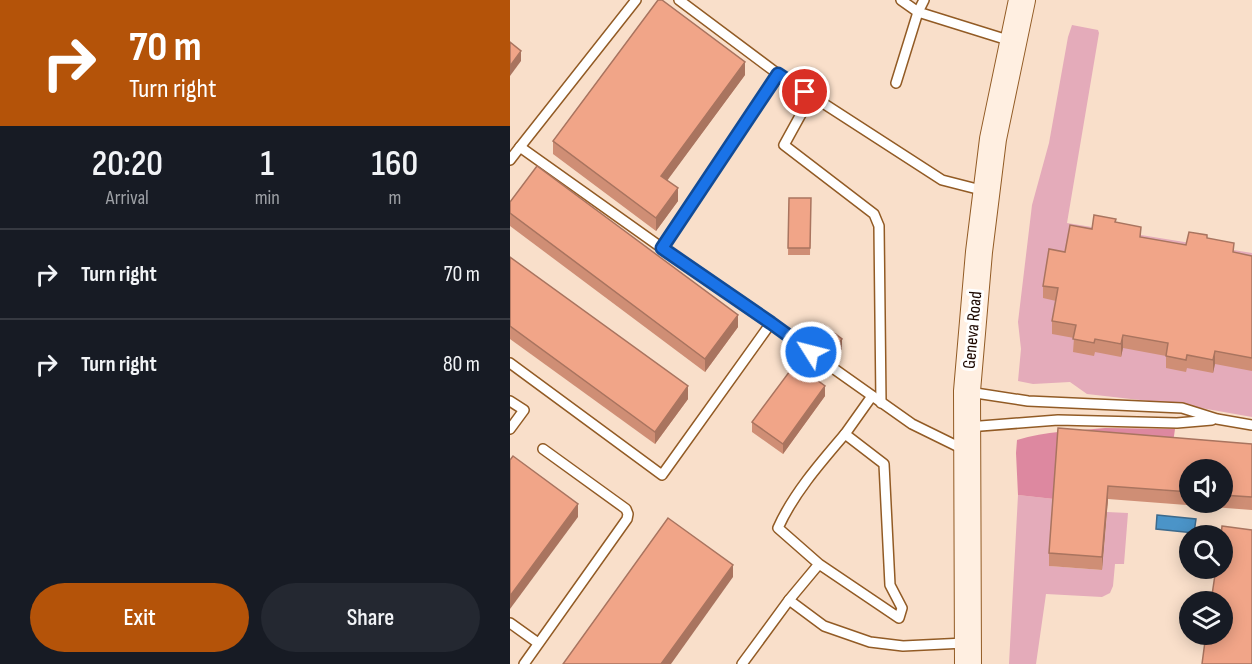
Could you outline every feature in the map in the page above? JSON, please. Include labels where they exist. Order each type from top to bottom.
[{"type":"main road","name":"Geneva Road","points":[[968,654],[967,391],[993,139],[1022,0]]},
{"type":"lane","points":[[510,160],[636,0]]},
{"type":"lane","points":[[679,0],[778,74],[942,180],[987,192]]},
{"type":"lane","points":[[901,0],[918,12],[1013,41]]},
{"type":"lane","points":[[896,83],[918,12],[924,0]]},
{"type":"lane","points":[[662,248],[778,74]]},
{"type":"lane","points":[[811,96],[784,145],[874,214],[879,226],[880,402]]},
{"type":"lane","points":[[520,147],[811,352]]},
{"type":"lane","points":[[510,363],[662,474],[771,323]]},
{"type":"lane","points":[[830,366],[912,424],[966,439],[1058,420],[1177,423],[1217,419]]},
{"type":"lane","points":[[967,391],[1028,401],[1182,408],[1217,419],[1252,425]]},
{"type":"lane","points":[[845,434],[884,465],[890,585],[902,608],[899,618],[819,564],[778,528],[783,516],[822,461],[872,396]]},
{"type":"lane","points":[[510,401],[524,411],[510,429]]},
{"type":"lane","points":[[524,664],[627,519],[628,514],[626,509],[543,449]]},
{"type":"lane","points":[[742,664],[789,600],[819,564]]},
{"type":"lane","points":[[789,600],[824,626],[870,642],[968,654]]},
{"type":"lane","points":[[510,623],[538,643]]},
{"type":"shaded area","points":[[1072,25],[1098,30],[1099,33],[1067,223],[1252,253],[1252,417],[1184,405],[1087,394],[1070,382],[1033,384],[1018,381],[1021,349],[1018,322],[1032,205],[1049,143]]},
{"type":"shaded area","points":[[1105,428],[1175,429],[1172,450],[1054,499],[1018,495],[1017,440],[1050,433]]},
{"type":"shaded area","points":[[1018,495],[1054,499],[1050,566],[1102,570],[1107,512],[1128,513],[1124,564],[1115,564],[1110,593],[1102,597],[1046,594],[1036,664],[1009,664]]},
{"type":"water","points":[[1157,515],[1196,519],[1195,525],[1179,525],[1179,531],[1156,529]]},
{"type":"building","points":[[658,0],[662,0],[745,62],[661,176],[678,188],[656,218],[553,141]]},
{"type":"building","points":[[510,42],[521,51],[510,66]]},
{"type":"building","points":[[537,166],[738,315],[705,359],[510,213],[510,202]]},
{"type":"building","points":[[789,198],[811,198],[810,248],[788,248]]},
{"type":"building","points":[[1094,215],[1141,227],[1140,237],[1186,245],[1189,232],[1207,235],[1207,238],[1234,243],[1233,252],[1252,256],[1252,358],[1215,351],[1213,360],[1187,355],[1186,360],[1166,356],[1168,343],[1123,335],[1121,344],[1095,339],[1094,343],[1073,339],[1076,325],[1052,321],[1058,288],[1043,286],[1049,249],[1065,252],[1070,225],[1092,229]]},
{"type":"building","points":[[510,257],[688,386],[655,432],[510,326]]},
{"type":"building","points":[[824,325],[842,339],[834,350],[824,353],[826,361],[813,377],[825,386],[783,444],[752,422],[807,348],[811,349],[816,346],[818,342],[815,337]]},
{"type":"building","points":[[1058,428],[1252,444],[1252,497],[1233,496],[1233,459],[1179,459],[1179,491],[1108,486],[1102,557],[1049,553]]},
{"type":"building","points":[[513,456],[578,504],[510,596],[510,460]]},
{"type":"building","points":[[668,518],[733,565],[661,664],[563,664]]},
{"type":"building","points":[[1233,527],[1252,530],[1252,664],[1202,664],[1205,645],[1233,645],[1233,591],[1213,591],[1214,579],[1233,579]]},
{"type":"route","points":[[805,92],[778,74],[662,248],[811,352]]}]
